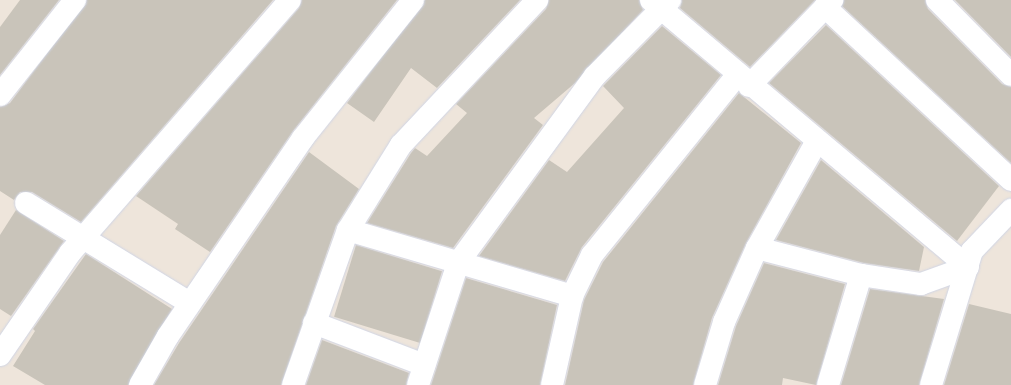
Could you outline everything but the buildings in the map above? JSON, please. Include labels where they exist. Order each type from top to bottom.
[{"type":"street","points":[[0,95],[75,0]]},
{"type":"street","points":[[0,355],[84,238],[290,0]]},
{"type":"street","points":[[140,385],[190,303],[303,138],[413,0]]},
{"type":"street","points":[[293,385],[314,322],[348,230],[401,144],[537,0]]},
{"type":"street","points":[[937,0],[1011,75]]},
{"type":"street","points":[[314,322],[421,375],[458,263],[595,76],[661,3],[743,80],[968,267]]},
{"type":"street","points":[[552,385],[572,296],[592,255],[743,80],[829,4],[1011,180]]},
{"type":"street","points":[[705,385],[724,322],[757,248],[817,141]]},
{"type":"street","points":[[26,203],[190,303]]},
{"type":"street","points":[[931,385],[972,251],[1011,210]]},
{"type":"street","points":[[348,230],[572,296]]},
{"type":"street","points":[[757,248],[861,275],[922,284],[968,267]]},
{"type":"street","points":[[828,385],[861,275]]}]
